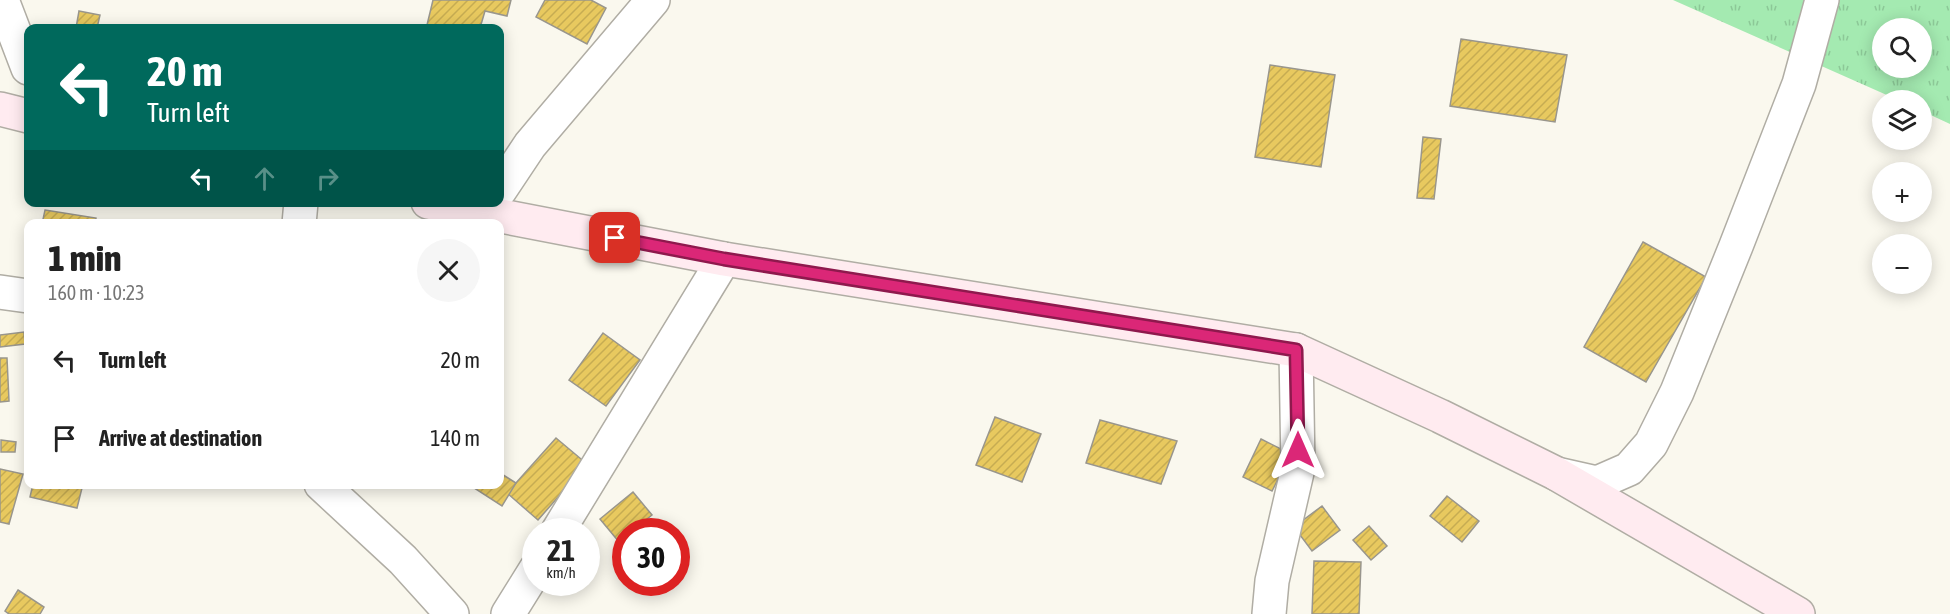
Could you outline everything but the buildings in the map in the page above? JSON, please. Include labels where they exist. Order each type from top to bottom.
[{"type":"street","points":[[2,0],[24,58]]},
{"type":"street","points":[[504,183],[530,145],[653,0]]},
{"type":"street","points":[[1556,473],[1597,483],[1629,469],[1651,444],[1677,392],[1737,246],[1798,84],[1822,0]]},
{"type":"street","points":[[0,109],[24,115]]},
{"type":"street","points":[[504,205],[724,259],[1296,350],[1440,416],[1556,473],[1798,614]]},
{"type":"street","points":[[566,518],[724,259]]},
{"type":"street","points":[[0,292],[24,295]]},
{"type":"street","points":[[1269,614],[1272,581],[1298,468],[1296,350]]},
{"type":"street","points":[[326,489],[403,560],[452,614]]},
{"type":"street","points":[[508,614],[522,592]]},
{"type":"green space","points":[[1673,0],[1950,0],[1950,124],[1932,116],[1932,90],[1876,90]]},
{"type":"route","points":[[615,238],[724,259],[1296,350],[1298,450]]}]
